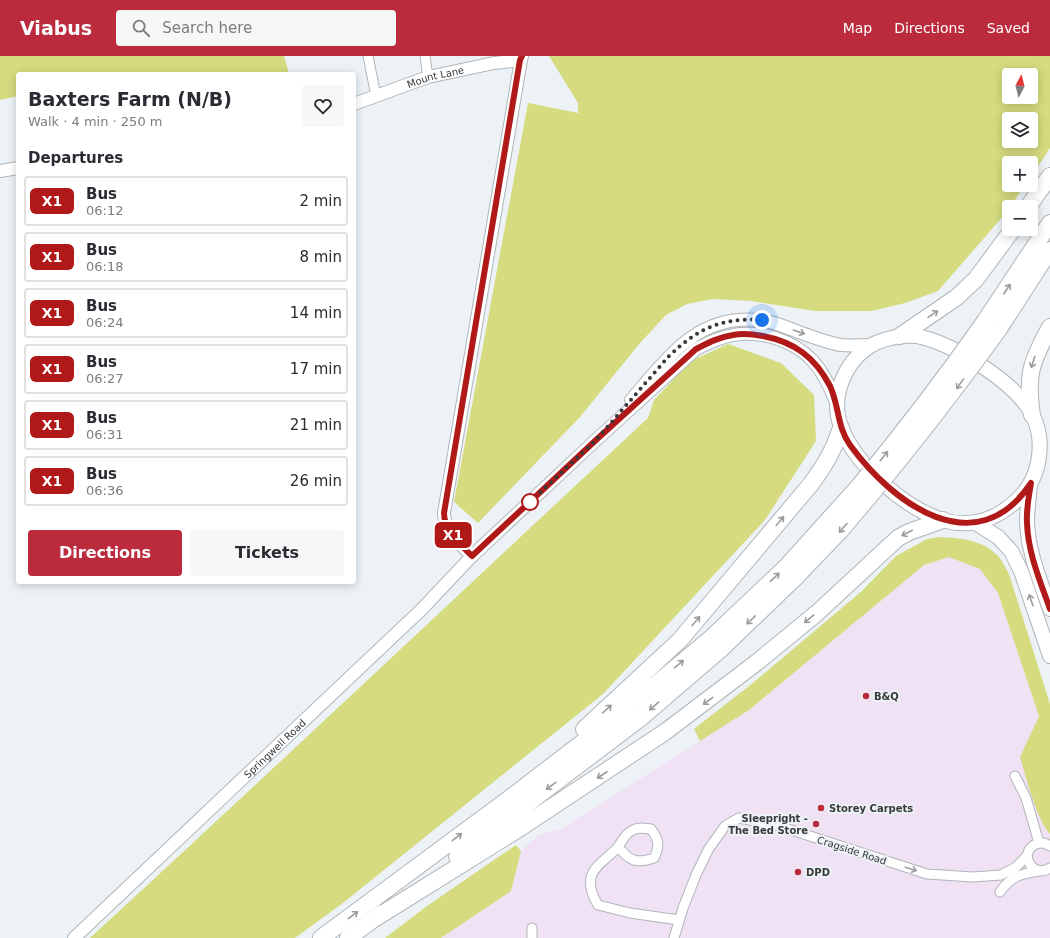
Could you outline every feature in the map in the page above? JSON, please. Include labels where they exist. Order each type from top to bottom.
[{"type":"highway","points":[[1033,200],[1050,176]]},
{"type":"highway","points":[[992,325],[1050,223]]},
{"type":"highway","points":[[900,336],[957,297],[976,279],[1008,236]]},
{"type":"highway","points":[[348,938],[642,717],[720,650],[795,578],[841,530],[903,433],[945,378],[992,325],[1050,250]]},
{"type":"highway","points":[[1032,415],[1029,391],[1030,371],[1035,356],[1050,327]]},
{"type":"highway","points":[[506,801],[680,640],[811,484],[826,464],[835,447],[841,428]]},
{"type":"highway","points":[[321,938],[506,801],[630,706],[710,638],[864,492]]},
{"type":"highway","points":[[374,919],[520,828],[666,732],[756,663],[811,618],[898,538],[909,532],[943,520]]},
{"type":"main road","name":"Mount Lane","points":[[356,103],[428,77],[521,58]]},
{"type":"main road","points":[[472,556],[446,527],[444,513],[521,58]]},
{"type":"main road","points":[[0,171],[16,168]]},
{"type":"main road","name":"Springwell Road","points":[[596,440],[678,348],[697,333],[716,324],[732,320],[762,320],[841,345],[872,345]]},
{"type":"main road","name":"Springwell Road","points":[[74,938],[416,614],[472,556],[696,349],[714,340],[733,335],[756,335],[778,339],[796,347],[811,359],[823,373],[830,386],[837,405]]},
{"type":"main road","points":[[1031,483],[1018,500],[1001,513],[988,519],[959,523],[943,520],[922,512],[901,498],[882,482],[864,464],[849,444],[841,428],[837,405],[840,387],[847,370],[857,356],[872,345],[886,339],[900,336],[920,336],[957,351],[1019,395],[1032,415],[1037,428],[1039,456],[1031,483],[1028,504],[1028,537],[1033,558],[1050,609]]},
{"type":"main road","points":[[974,522],[998,537],[1010,551],[1021,571],[1050,656]]},
{"type":"street","points":[[368,56],[376,96]]},
{"type":"street","points":[[425,56],[428,77]]},
{"type":"street","points":[[1015,776],[1026,798],[1039,843],[1044,842],[1050,846]]},
{"type":"street","name":"Cragside Road","points":[[674,938],[679,920],[696,875],[708,850],[725,826],[739,818],[776,825],[927,874],[973,878],[1001,875],[1016,867],[1027,856],[1030,847],[1039,843]]},
{"type":"street","points":[[618,847],[629,859],[643,862],[654,858],[658,850],[657,838],[651,829],[642,827],[634,829],[624,835],[618,847],[598,866],[591,877],[593,898],[598,905],[630,913],[679,920]]},
{"type":"street","points":[[1027,856],[1030,866],[1038,871]]},
{"type":"street","points":[[1001,875],[999,884],[1000,892],[1010,880],[1020,874],[1050,868]]},
{"type":"street","points":[[532,928],[532,938]]},
{"type":"shaded area","points":[[949,557],[980,569],[998,593],[1039,716],[1020,757],[1045,828],[1050,834],[1050,938],[441,938],[511,891],[521,851],[538,835],[561,829],[749,710],[924,565]]},
{"type":"green space","points":[[0,56],[284,56],[288,72],[16,72],[16,96],[0,100]]},
{"type":"green space","points":[[549,56],[1050,56],[1050,148],[1038,166],[1038,156],[1002,156],[1002,192],[1020,192],[1015,200],[1002,200],[1002,217],[938,291],[905,303],[872,311],[815,311],[751,301],[713,299],[687,304],[666,315],[640,343],[580,417],[478,523],[454,502],[528,103],[578,113],[578,103]]},
{"type":"green space","points":[[728,344],[781,363],[814,395],[816,441],[765,520],[603,694],[343,903],[295,938],[90,938],[648,418],[654,400],[691,361]]},
{"type":"green space","points":[[940,537],[964,539],[979,543],[993,551],[999,557],[1009,574],[1050,704],[1050,834],[1036,809],[1020,757],[1039,716],[998,593],[980,569],[949,557],[924,565],[749,710],[700,741],[694,729],[754,682],[862,591],[896,556],[927,539]]},
{"type":"green space","points":[[516,845],[521,851],[511,891],[441,938],[385,938],[427,906]]},
{"type":"bus line","name":"X1","points":[[522,56],[520,60],[444,513],[446,527],[467,551],[472,556],[696,349],[714,340],[733,335],[756,335],[778,339],[796,347],[811,359],[823,373],[830,386],[837,405],[841,428],[849,444],[864,464],[882,482],[901,498],[922,512],[943,520],[959,523],[988,519],[1013,505],[1023,495],[1031,483],[1027,522],[1028,537],[1033,558],[1050,609]]},
{"type":"place","name":"B&Q","points":[[866,696]]},
{"type":"place","name":"Storey Carpets","points":[[821,808]]},
{"type":"place","name":"Sleepright - The Bed Store","points":[[816,824]]},
{"type":"place","name":"DPD","points":[[798,872]]},
{"type":"route","points":[[530,502],[596,440],[669,356],[682,344],[697,333],[716,324],[732,320],[762,320]]}]
